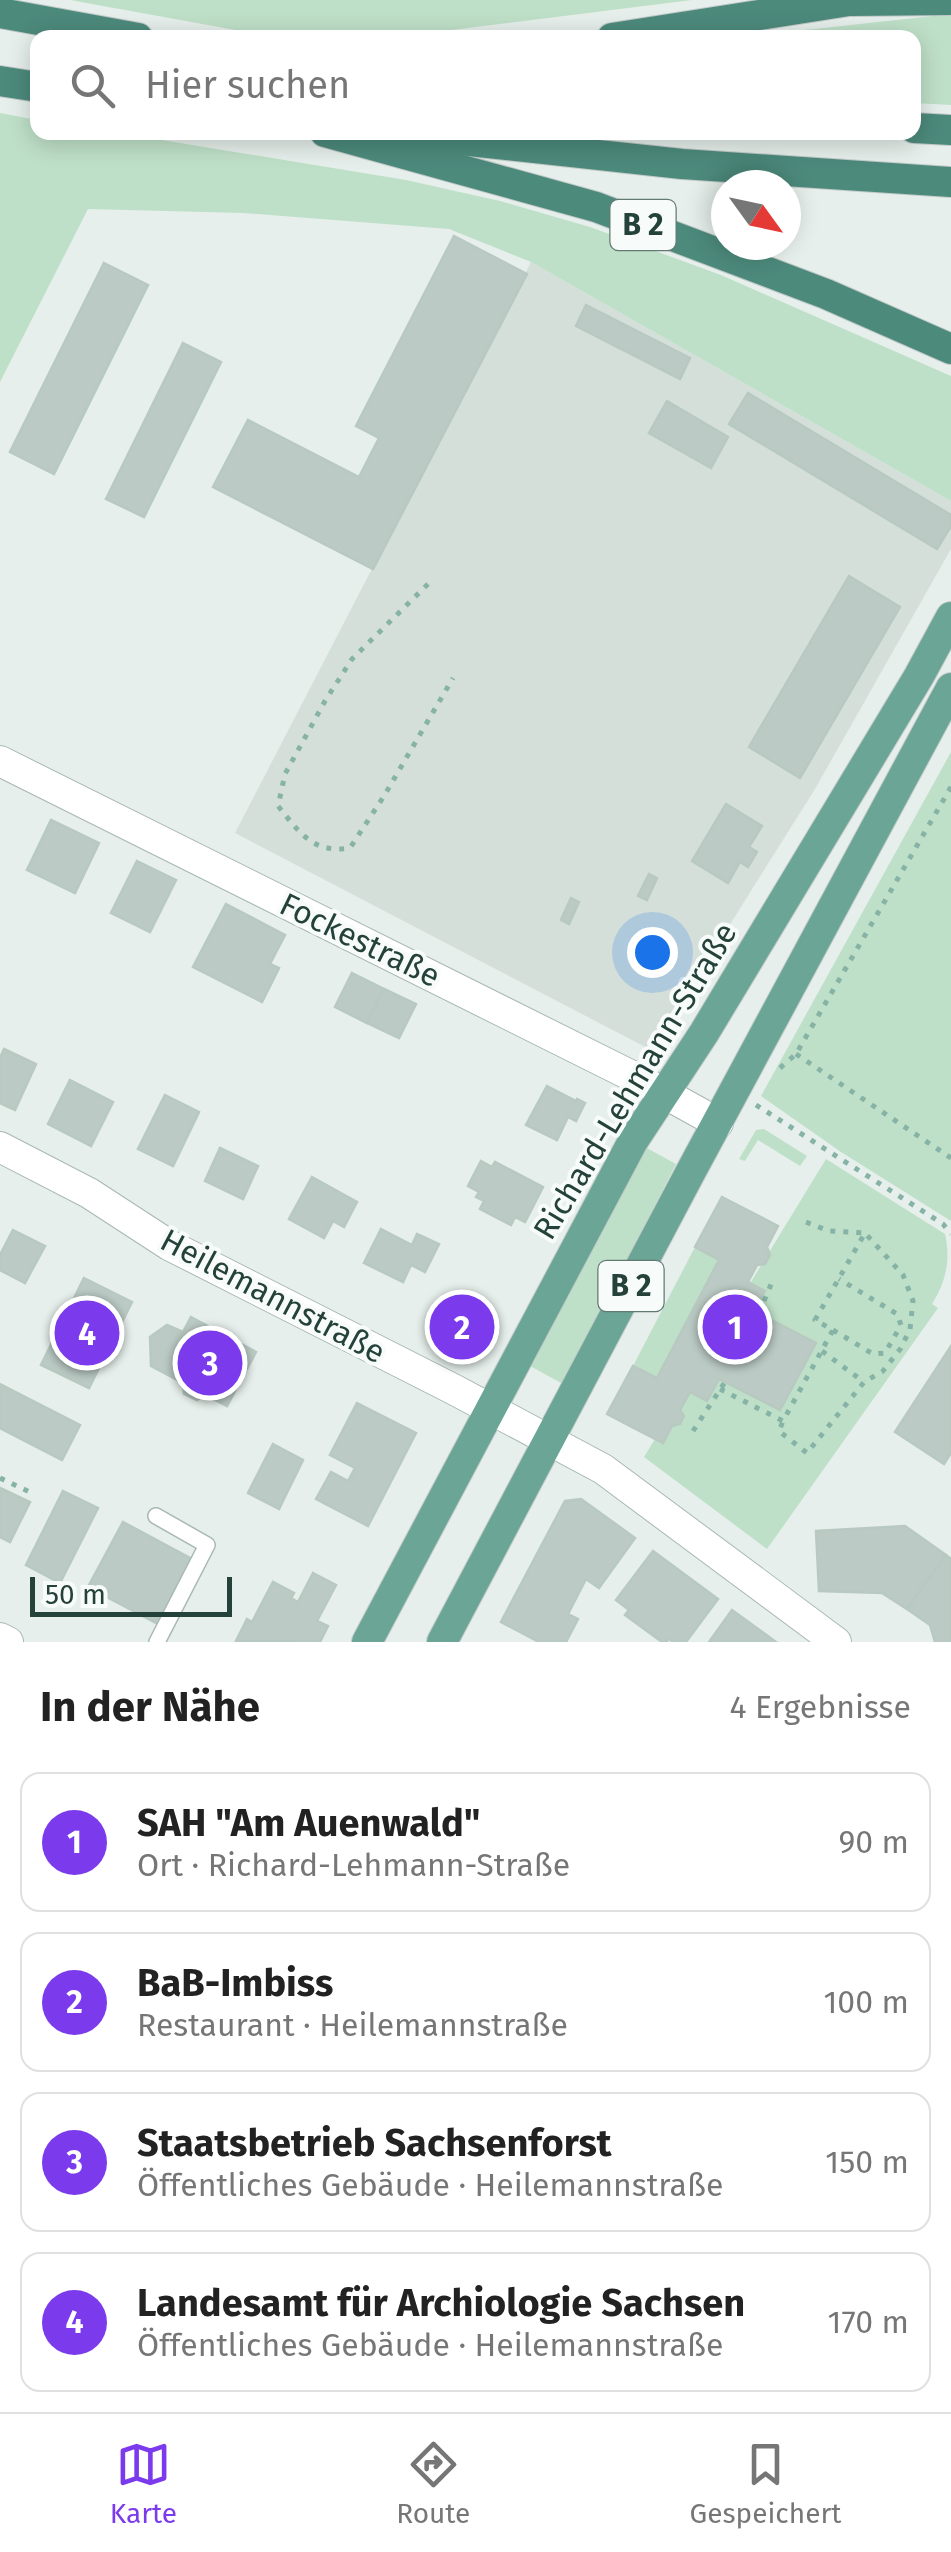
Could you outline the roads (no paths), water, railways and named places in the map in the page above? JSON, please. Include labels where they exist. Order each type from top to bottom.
[{"type":"highway","points":[[663,30],[849,1],[951,0]]},
{"type":"highway","points":[[0,13],[94,30]]},
{"type":"highway","points":[[0,80],[30,85]]},
{"type":"highway","points":[[921,128],[951,130]]},
{"type":"highway","name":"B 2","points":[[354,140],[596,206],[826,294],[951,349]]},
{"type":"highway","points":[[459,140],[682,164],[951,182]]},
{"type":"main road","name":"Richard-Lehmann-Straße","points":[[366,1642],[633,1141],[715,1016],[951,617]]},
{"type":"main road","name":"B 2","points":[[442,1642],[951,688]]},
{"type":"street","name":"Fockestraße","points":[[0,761],[665,1093],[718,1124]]},
{"type":"street","name":"Heilemannstraße","points":[[0,1147],[89,1193],[169,1245],[603,1469],[836,1642]]},
{"type":"street","points":[[0,1638],[8,1642]]},
{"type":"lane","points":[[156,1516],[206,1545],[156,1642]]},
{"type":"place","name":"BaB-Imbiss","points":[[462,1327]]},
{"type":"place","name":"SAH \"Am Auenwald\"","points":[[735,1327]]},
{"type":"place","name":"Landesamt für Archiologie Sachsen","points":[[87,1333]]},
{"type":"place","name":"Staatsbetrieb Sachsenforst","points":[[210,1363]]}]
